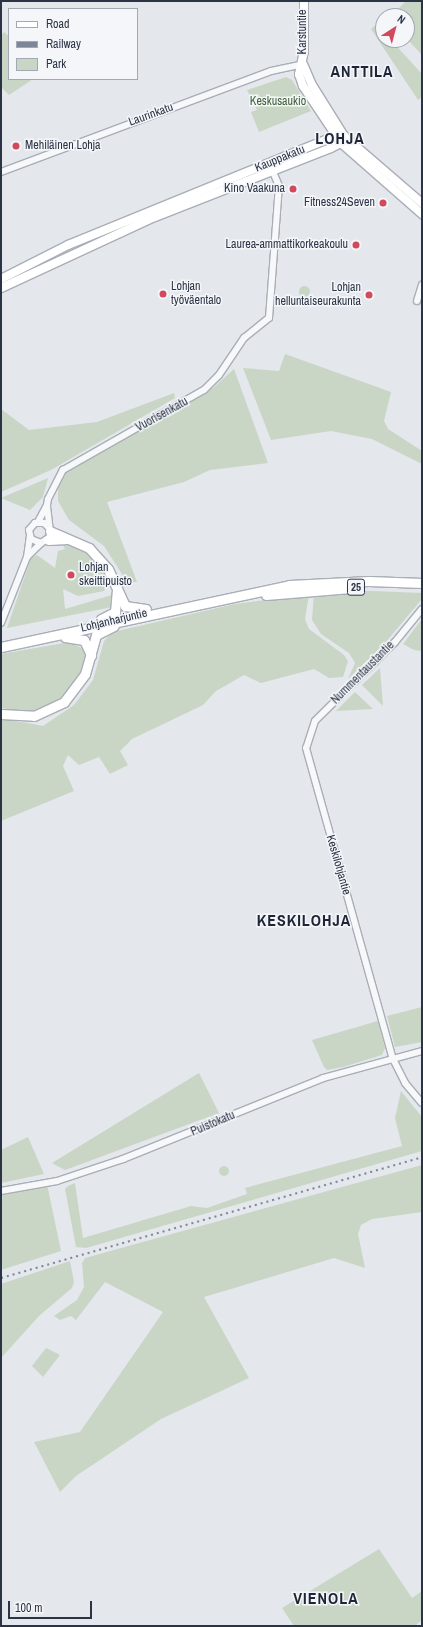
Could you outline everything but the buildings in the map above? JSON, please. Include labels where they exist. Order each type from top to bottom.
[{"type":"highway","points":[[50,529],[68,539],[83,544],[96,554],[117,588],[125,606],[132,610],[166,605],[176,608]]},
{"type":"highway","points":[[44,542],[68,539]]},
{"type":"highway","name":"Lohjanharjuntie","points":[[1,647],[127,618],[228,597],[306,583],[415,584],[422,588]]},
{"type":"highway","points":[[85,628],[115,612],[117,588]]},
{"type":"highway","points":[[1,714],[34,716],[54,709],[79,685],[91,655],[96,635],[127,618]]},
{"type":"highway","points":[[52,636],[84,640],[91,655]]},
{"type":"main road","name":"Karstuntie","points":[[304,1],[303,64],[299,74],[303,86],[335,136],[343,140]]},
{"type":"main road","points":[[303,64],[312,85],[343,140],[422,214]]},
{"type":"main road","name":"Kauppakatu","points":[[1,288],[155,217],[271,167],[335,136]]},
{"type":"main road","points":[[343,140],[422,203]]},
{"type":"main road","name":"Kauppakatu","points":[[1,280],[68,245],[343,140]]},
{"type":"street","name":"Laurinkatu","points":[[1,172],[271,71],[303,64]]},
{"type":"street","name":"Vuorisenkatu","points":[[30,536],[31,528],[38,522],[63,470],[204,390],[220,375],[244,338],[264,324],[271,313],[279,186],[271,167]]},
{"type":"street","points":[[420,301],[422,285]]},
{"type":"street","name":"Vuorisenkatu","points":[[44,542],[50,529],[47,505]]},
{"type":"street","points":[[38,522],[50,529]]},
{"type":"street","points":[[1,623],[27,557],[30,536],[44,542],[27,557]]},
{"type":"street","name":"Nummentaustantie","points":[[307,740],[315,721],[395,642],[422,609]]},
{"type":"street","name":"Keskilohjantie","points":[[307,740],[314,780],[393,1059],[405,1083],[422,1103]]},
{"type":"street","name":"Puistokatu","points":[[1,1191],[57,1181],[123,1160],[323,1078],[422,1051]]},
{"type":"green space","points":[[406,1],[422,1],[422,55],[415,48],[415,8],[399,8]]},
{"type":"green space","points":[[375,26],[375,35],[371,29]]},
{"type":"green space","points":[[4,32],[8,35],[8,80],[32,80],[9,95],[1,87],[1,36]]},
{"type":"green space","points":[[384,48],[398,48],[422,74],[422,97],[418,100]]},
{"type":"green space","name":"Keskusaukio","points":[[286,77],[292,80],[311,111],[259,132],[251,112],[257,110],[247,90]]},
{"type":"green space","points":[[304,285],[308,287],[310,291],[308,295],[304,297],[300,295],[298,291],[300,287]]},
{"type":"green space","points":[[285,354],[391,392],[384,421],[388,429],[422,451],[422,464],[372,439],[331,431],[271,440],[243,368],[279,371]]},
{"type":"green space","points":[[234,369],[268,463],[210,470],[184,482],[107,502],[137,582],[127,582],[104,546],[69,520],[58,501],[58,488],[66,473],[213,388]]},
{"type":"green space","points":[[174,393],[175,398],[51,470],[1,492],[1,409],[29,430],[97,422]]},
{"type":"green space","points":[[48,478],[43,497],[30,510],[1,498]]},
{"type":"green space","points":[[70,542],[97,560],[108,582],[104,591],[78,596],[63,589],[65,609],[112,595],[112,607],[7,628],[31,558],[37,555],[55,568],[58,551],[65,549],[62,543]]},
{"type":"green space","points":[[347,590],[422,593],[422,599],[385,643],[348,679],[355,663],[349,653],[321,634],[312,620],[314,593]]},
{"type":"green space","points":[[309,594],[305,619],[309,629],[344,655],[348,661],[343,677],[329,678],[314,669],[261,683],[244,675],[216,691],[203,705],[132,739],[120,751],[128,765],[110,774],[99,757],[79,765],[68,755],[63,766],[74,791],[1,821],[1,718],[43,726],[74,705],[93,680],[104,641],[113,632],[235,604]]},
{"type":"green space","points":[[422,619],[422,651],[414,650],[403,644]]},
{"type":"green space","points":[[70,642],[87,651],[83,672],[56,704],[33,714],[1,708],[1,654]]},
{"type":"green space","points":[[380,668],[383,706],[362,685]]},
{"type":"green space","points":[[355,692],[373,709],[336,711]]},
{"type":"green space","points":[[422,1007],[422,1042],[395,1047],[387,1016]]},
{"type":"green space","points":[[378,1021],[385,1048],[382,1055],[343,1067],[327,1070],[324,1067],[312,1040]]},
{"type":"green space","points":[[199,1073],[219,1113],[65,1170],[52,1163]]},
{"type":"green space","points":[[401,1091],[422,1117],[422,1151],[86,1248],[76,1247],[65,1189],[68,1186],[75,1183],[83,1238],[191,1206],[207,1208],[247,1194],[245,1188],[402,1146],[395,1118]]},
{"type":"green space","points":[[28,1137],[44,1174],[1,1183],[1,1150]]},
{"type":"green space","points":[[422,1165],[422,1212],[372,1219],[361,1225],[358,1234],[365,1268],[334,1258],[204,1297],[249,1378],[161,1419],[76,1476],[60,1492],[34,1442],[80,1432],[163,1312],[105,1282],[76,1320],[71,1316],[60,1320],[54,1316],[77,1300],[84,1287],[82,1263],[85,1258]]},
{"type":"green space","points":[[222,1166],[226,1166],[229,1171],[226,1176],[222,1176],[219,1173],[219,1169]]},
{"type":"green space","points":[[47,1184],[61,1251],[1,1270],[1,1194]]},
{"type":"green space","points":[[70,1261],[74,1282],[72,1288],[40,1315],[1,1358],[1,1284]]},
{"type":"green space","points":[[46,1348],[60,1355],[43,1377],[32,1366]]},
{"type":"green space","points":[[379,1549],[412,1598],[422,1591],[422,1620],[415,1626],[294,1626],[282,1608]]},
{"type":"railway","points":[[1,1278],[422,1157]]},
{"type":"place","name":"Mehiläinen Lohja","points":[[16,146]]},
{"type":"place","name":"Kino Vaakuna","points":[[293,189]]},
{"type":"place","name":"Fitness24Seven","points":[[383,203]]},
{"type":"place","name":"Laurea-ammattikorkeakoulu","points":[[356,245]]},
{"type":"place","name":"Lohjan työväentalo","points":[[163,294]]},
{"type":"place","name":"Lohjan helluntaiseurakunta","points":[[369,295]]},
{"type":"place","name":"Lohjan skeittipuisto","points":[[71,575]]},
{"type":"district","name":"ANTTILA","points":[[362,71]]},
{"type":"district","name":"LOHJA","points":[[340,138]]},
{"type":"district","name":"KESKILOHJA","points":[[304,920]]},
{"type":"district","name":"VIENOLA","points":[[326,1598]]}]
